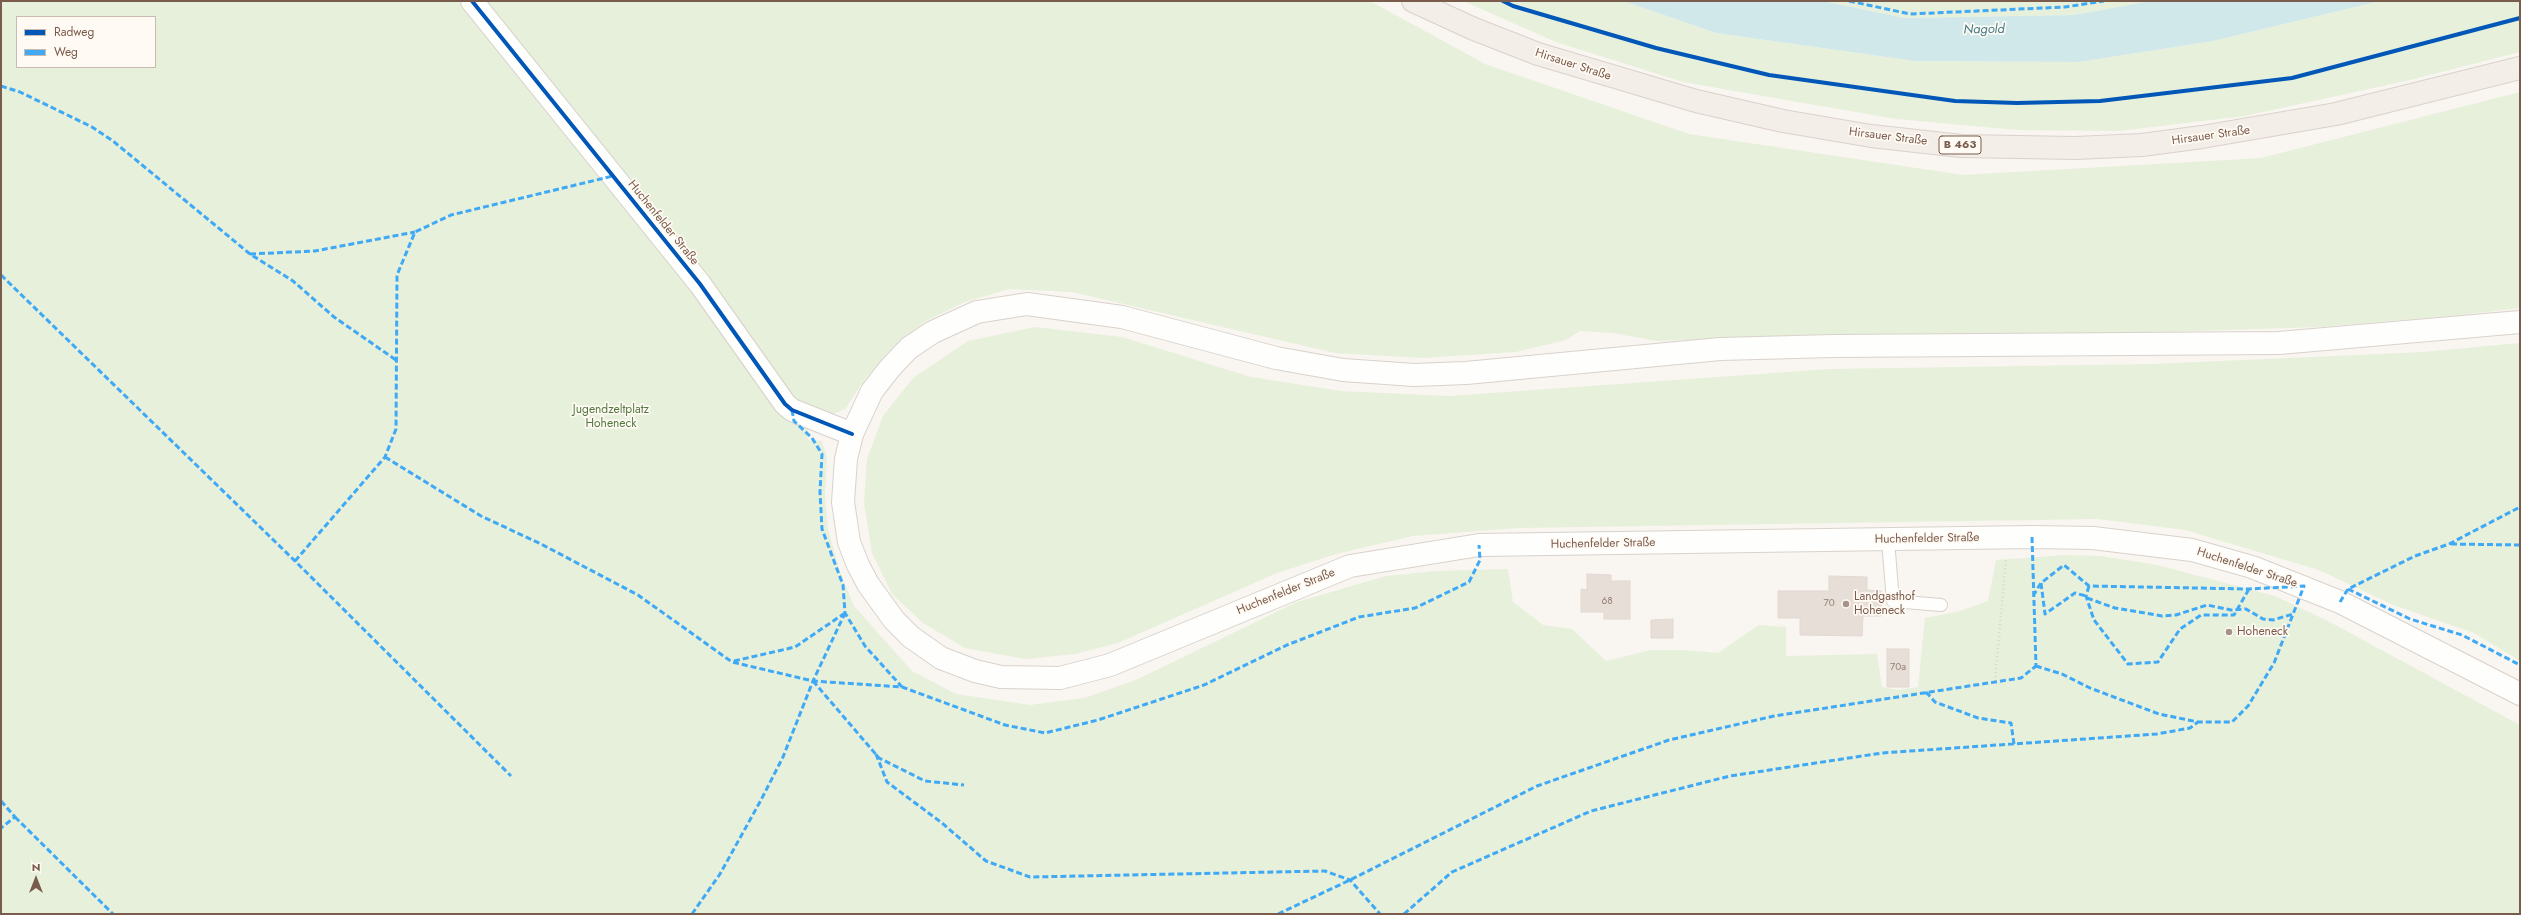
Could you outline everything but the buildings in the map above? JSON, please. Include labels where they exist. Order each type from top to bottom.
[{"type":"main road","name":"Huchenfelder Straße","points":[[472,1],[700,284],[785,404],[792,410],[852,434]]},
{"type":"main road","name":"Hirsauer Straße","points":[[1413,1],[1474,29],[1538,54],[1696,102],[1783,121],[1863,134],[1962,146],[2075,148],[2142,144],[2202,137],[2336,114],[2520,68]]},
{"type":"main road","name":"Huchenfelder Straße","points":[[2520,322],[2279,343],[2114,346],[1833,346],[1720,349],[1466,374],[1414,375],[1343,370],[1276,358],[1122,317],[1027,304],[977,312],[933,332],[909,348],[872,390],[852,434],[846,459],[843,484],[844,520],[849,542],[868,584],[898,624],[911,637],[941,658],[975,671],[1001,677],[1060,678],[1110,665],[1350,566],[1479,546],[2093,538],[2192,550],[2252,567],[2340,602],[2520,694]]},
{"type":"lane","points":[[1888,540],[1892,601],[1941,605]]},
{"type":"path","points":[[1995,681],[2009,538]]},
{"type":"green space","name":"Jugendzeltplatz Hoheneck","points":[[1,1],[1370,1],[1485,64],[1689,134],[1963,175],[2261,158],[2520,92],[2520,308],[2460,315],[2319,327],[2102,334],[1881,334],[1657,341],[1613,333],[1580,331],[1566,340],[1516,352],[1422,358],[1335,353],[1072,292],[1009,289],[965,302],[926,321],[888,352],[865,379],[845,409],[808,425],[808,440],[822,441],[827,458],[825,495],[828,529],[840,572],[854,606],[912,671],[956,694],[1030,705],[1084,698],[1136,680],[1297,602],[1386,576],[1436,571],[1508,569],[1513,602],[1543,625],[1572,629],[1606,661],[1651,650],[1686,650],[1718,653],[1759,625],[1786,627],[1786,656],[1877,654],[1882,687],[1898,690],[1918,687],[1925,618],[1960,611],[1988,601],[1996,560],[2064,555],[2101,556],[2157,565],[2275,596],[2328,621],[2520,725],[2520,914],[1,914]]},
{"type":"green space","points":[[1463,1],[1623,1],[1716,33],[1915,61],[2079,62],[2213,41],[2380,1],[2520,1],[2520,52],[2410,80],[2245,116],[2119,131],[2018,130],[1896,119],[1683,82],[1556,42]]},
{"type":"green space","points":[[1824,1],[2151,1],[2074,15],[1905,18]]},
{"type":"green space","points":[[1035,327],[1122,337],[1251,377],[1341,391],[1449,396],[1830,369],[2153,364],[2424,352],[2520,343],[2520,661],[2474,633],[2393,605],[2319,570],[2185,530],[2097,519],[1518,528],[1413,536],[1336,554],[1277,573],[1118,643],[1075,654],[1025,659],[965,648],[923,623],[892,594],[872,553],[864,503],[867,459],[883,416],[913,378],[968,341]]},
{"type":"water","name":"Nagold","points":[[1623,1],[1823,1],[1905,18],[2074,15],[2151,1],[2380,1],[2213,41],[2079,62],[1915,61],[1716,33]]},
{"type":"marked path","points":[[1849,1],[1910,14],[2065,7],[2104,1]]},
{"type":"marked path","points":[[1,86],[20,92],[92,127],[113,141],[250,254],[293,281],[334,317],[396,360]]},
{"type":"marked path","points":[[295,561],[385,457],[396,429],[397,275],[415,232],[451,215],[613,176]]},
{"type":"marked path","points":[[250,254],[315,251],[415,232]]},
{"type":"marked path","points":[[1,275],[295,561],[511,776]]},
{"type":"marked path","points":[[792,410],[794,421],[812,438],[822,454],[820,492],[822,529],[843,585],[845,613],[865,646],[902,687]]},
{"type":"marked path","points":[[385,457],[481,516],[541,544],[638,595],[732,662],[813,681],[902,687],[1005,725],[1045,733],[1098,720],[1204,685],[1287,645],[1359,617],[1415,608],[1469,582],[1480,560],[1479,545]]},
{"type":"marked path","points":[[2340,602],[2348,589],[2415,556],[2449,544],[2520,507]]},
{"type":"marked path","points":[[2032,537],[2036,666]]},
{"type":"marked path","points":[[2451,544],[2520,545]]},
{"type":"marked path","points":[[2033,596],[2041,583],[2064,565],[2089,586],[2249,589],[2304,586],[2274,663],[2248,706],[2232,722],[2198,722],[2159,714],[2090,688],[2062,674],[2036,666]]},
{"type":"marked path","points":[[2041,583],[2045,614],[2075,593],[2086,596]]},
{"type":"marked path","points":[[2089,586],[2086,596],[2094,620],[2128,664],[2158,662],[2180,629],[2201,615],[2234,615],[2249,589]]},
{"type":"marked path","points":[[2348,589],[2410,619],[2462,635],[2520,665]]},
{"type":"marked path","points":[[2087,598],[2115,608],[2162,616],[2176,615],[2207,605],[2231,610],[2246,609],[2263,619],[2273,620],[2293,614]]},
{"type":"marked path","points":[[734,661],[795,647],[845,613]]},
{"type":"marked path","points":[[692,914],[720,874],[783,757],[813,681],[845,613]]},
{"type":"marked path","points":[[1278,914],[1350,880],[1537,786],[1669,740],[1774,716],[2021,678],[2036,666]]},
{"type":"marked path","points":[[813,681],[879,758],[925,781],[964,785]]},
{"type":"marked path","points":[[1926,692],[1935,702],[1978,718],[2011,723],[2014,744]]},
{"type":"marked path","points":[[1404,914],[1452,872],[1591,811],[1730,776],[1882,753],[2157,734],[2190,728],[2198,722]]},
{"type":"marked path","points":[[876,754],[887,782],[942,823],[986,861],[1030,877],[1325,871],[1350,880],[1380,914]]},
{"type":"marked path","points":[[1,801],[15,817],[1,828]]},
{"type":"marked path","points":[[15,817],[113,914]]},
{"type":"cycle path","points":[[472,1],[700,284],[785,404],[792,410],[852,434]]},
{"type":"cycle path","points":[[1503,1],[1513,6],[1656,48],[1769,75],[1955,101],[2017,103],[2100,101],[2292,78],[2520,18]]},
{"type":"place","name":"Landgasthof Hoheneck","points":[[1846,604]]},
{"type":"place","name":"Hoheneck","points":[[2229,632]]}]
